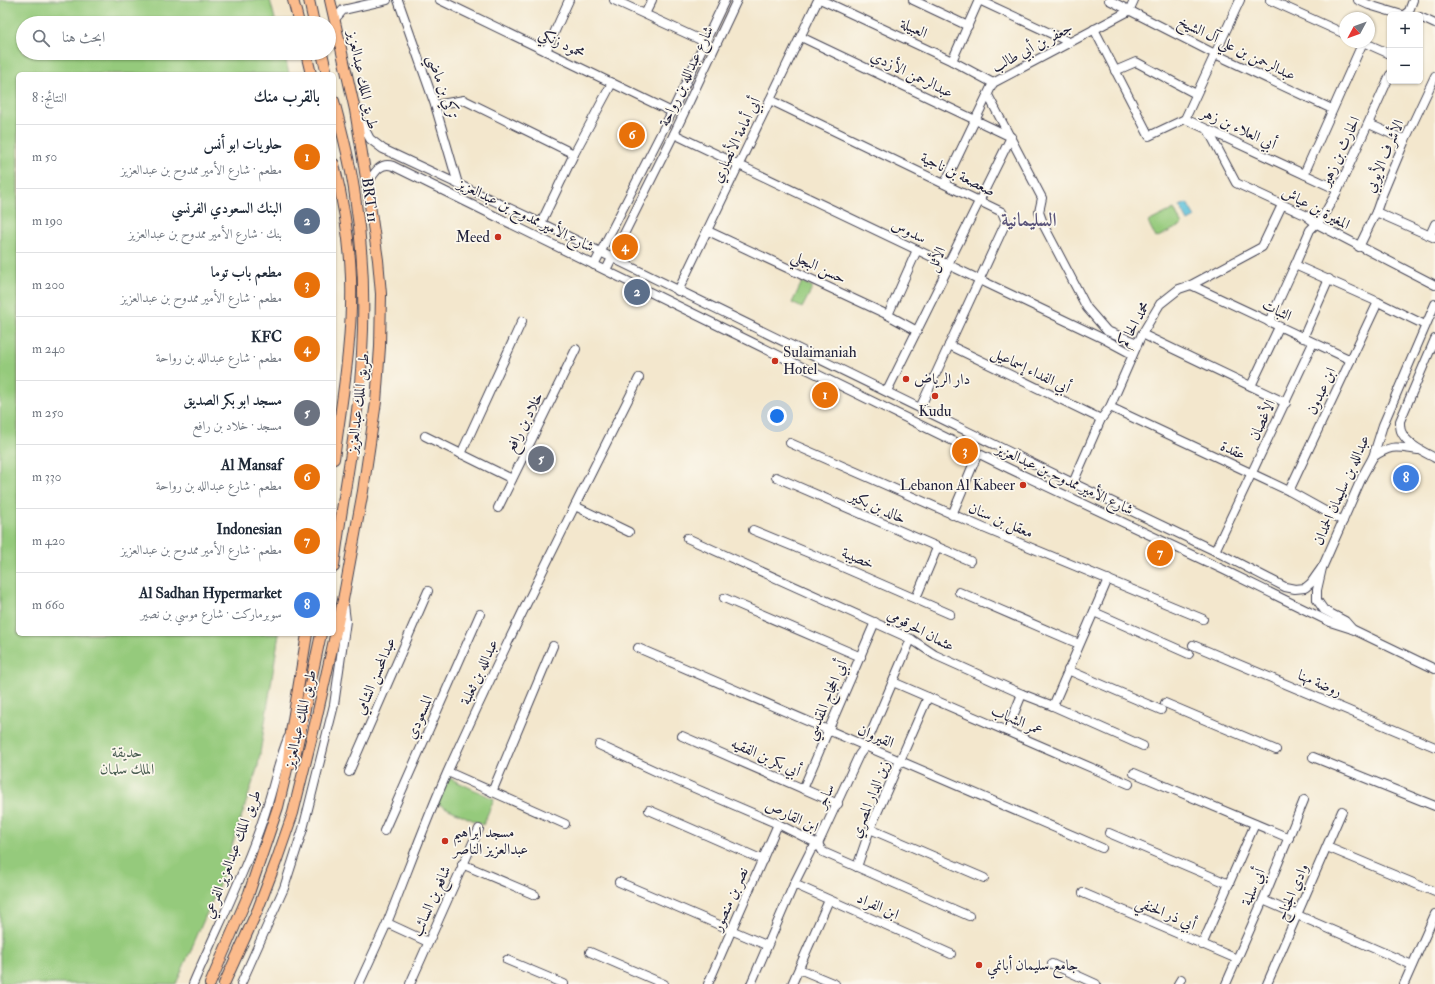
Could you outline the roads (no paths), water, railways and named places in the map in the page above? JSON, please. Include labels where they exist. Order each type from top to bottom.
[{"type":"main road","points":[[293,0],[297,16]]},
{"type":"main road","points":[[309,0],[312,16]]},
{"type":"main road","name":"طريق الملك عبدالعزيز","points":[[330,0],[334,16]]},
{"type":"main road","name":"طريق الملك عبدالعزيز","points":[[336,23],[355,110],[378,260],[381,294],[380,347],[376,402],[363,491],[336,631]]},
{"type":"main road","points":[[308,60],[311,72]]},
{"type":"main road","points":[[324,60],[327,72]]},
{"type":"main road","name":"BRT 11","points":[[336,109],[351,171],[355,196],[362,256],[363,304],[362,354],[358,404],[336,547]]},
{"type":"main road","name":"طريق الملك عبدالعزيز","points":[[336,172],[347,233],[351,278],[350,328],[336,443]]},
{"type":"main road","name":"طريق الملك عبدالعزيز","points":[[210,984],[249,893],[278,807],[287,769],[291,732],[307,636]]},
{"type":"main road","points":[[287,769],[293,761],[296,752],[321,636]]},
{"type":"main road","name":"طريق الملك عبدالعزيز","points":[[224,984],[258,909],[293,813],[335,636]]},
{"type":"main road","points":[[316,720],[319,647]]},
{"type":"street","points":[[336,17],[343,10],[387,0]]},
{"type":"street","name":"تركي بن ماضي","points":[[398,0],[435,105],[458,184]]},
{"type":"street","name":"محمود زنكي","points":[[440,0],[456,3],[546,51],[672,112]]},
{"type":"street","points":[[546,51],[570,0]]},
{"type":"street","points":[[614,0],[705,42]]},
{"type":"street","points":[[645,14],[652,0]]},
{"type":"street","name":"شارع عبدالله بن رواحة","points":[[594,264],[672,112],[725,0]]},
{"type":"street","name":"شارع عبدالله بن رواحة","points":[[606,270],[674,134],[738,0]]},
{"type":"street","name":"أبي أمامة الأنصاري","points":[[678,291],[818,0]]},
{"type":"street","name":"العبيلة","points":[[822,0],[993,83]]},
{"type":"street","points":[[913,0],[968,26]]},
{"type":"street","points":[[952,62],[979,0],[1069,42]]},
{"type":"street","name":"عبدالرحمن بن علي آل الشيخ","points":[[1110,0],[1215,54],[1332,109]]},
{"type":"street","points":[[1129,11],[1134,0]]},
{"type":"street","points":[[1185,119],[1240,0]]},
{"type":"street","points":[[1270,0],[1339,31]]},
{"type":"street","points":[[1358,0],[1403,12]]},
{"type":"street","points":[[1410,12],[1413,0]]},
{"type":"street","name":"جعفر بن أبي طالب","points":[[946,184],[993,83],[1129,11]]},
{"type":"street","points":[[1423,18],[1435,24]]},
{"type":"street","name":"أبي العلاء بن زهر","points":[[1094,29],[1149,136],[1185,119],[1338,190]]},
{"type":"street","name":"عبدالرحمن الأزدي","points":[[801,37],[1011,138]]},
{"type":"street","points":[[1375,47],[1387,53]]},
{"type":"street","points":[[1304,174],[1360,48]]},
{"type":"street","points":[[1115,71],[1136,62],[1196,94]]},
{"type":"street","name":"الأشرف الأيوبي","points":[[1359,247],[1376,212],[1386,183],[1405,140],[1435,76]]},
{"type":"street","name":"الحارث بن زهير","points":[[1269,322],[1310,230],[1322,218],[1338,190],[1387,82]]},
{"type":"street","points":[[541,224],[574,154],[612,83]]},
{"type":"street","points":[[988,95],[1042,198],[1039,212],[1044,226],[1088,308],[1107,331],[1137,344]]},
{"type":"street","points":[[435,105],[464,100],[574,154]]},
{"type":"street","name":"صعصعة بن ناجية","points":[[770,100],[1002,212],[1006,222],[920,408]]},
{"type":"street","name":"شارع الأمير ممدوح بن عبدالعزيز","points":[[355,110],[370,139],[383,148],[600,252],[1073,484],[1215,551],[1285,587],[1295,589],[1305,588],[1311,583],[1323,566]]},
{"type":"street","points":[[1369,124],[1405,140]]},
{"type":"street","name":"المغيرة بن عياش","points":[[1208,130],[1236,183],[1305,215],[1317,224],[1359,247],[1435,285]]},
{"type":"street","name":"سدوس","points":[[674,134],[1104,339],[1132,354]]},
{"type":"street","name":"الأثل","points":[[887,392],[949,266],[950,260],[979,200],[1011,138]]},
{"type":"street","name":"شارع الأمير ممدوح بن عبدالعزيز","points":[[367,184],[381,166],[389,164],[978,453],[1330,622],[1352,629],[1435,669]]},
{"type":"street","name":"محمد الحاكم","points":[[1073,484],[1101,419],[1110,407],[1132,354],[1160,304],[1179,289],[1191,285],[1262,247],[1282,205]]},
{"type":"street","points":[[1376,212],[1433,236],[1435,224]]},
{"type":"street","name":"حسن البجلي","points":[[708,231],[888,315],[917,331]]},
{"type":"street","points":[[888,315],[917,250]]},
{"type":"street","points":[[1295,265],[1329,279],[1425,324]]},
{"type":"street","points":[[1303,338],[1329,279]]},
{"type":"street","name":"الثبات","points":[[1191,285],[1351,360]]},
{"type":"street","name":"ابن عبدون","points":[[1289,491],[1378,302]]},
{"type":"street","name":"عبدالله بن سليمان الحمدان","points":[[1323,566],[1373,457],[1383,425],[1425,324],[1435,304]]},
{"type":"street","points":[[461,454],[522,322]]},
{"type":"street","points":[[1251,386],[1279,327]]},
{"type":"street","points":[[1142,334],[1286,403]]},
{"type":"street","points":[[1435,339],[1400,421],[1401,432],[1412,445],[1435,458]]},
{"type":"street","name":"الأغصان","points":[[1215,551],[1314,343]]},
{"type":"street","name":"أبي الفداء إسماعيل","points":[[949,345],[1101,419]]},
{"type":"street","name":"خلاد بن رافع","points":[[498,508],[576,349]]},
{"type":"street","name":"عبدالله بن ثعلبة","points":[[359,984],[386,923],[416,846],[448,772],[514,628],[639,378]]},
{"type":"street","name":"عقدة","points":[[1110,407],[1289,491],[1343,521]]},
{"type":"street","points":[[425,436],[512,479]]},
{"type":"street","name":"معقل بن سنان","points":[[790,443],[952,515],[1203,619]]},
{"type":"street","points":[[1373,457],[1384,449],[1392,446],[1419,450]]},
{"type":"street","points":[[952,515],[978,453]]},
{"type":"street","name":"خالد بن بكير","points":[[776,477],[970,561]]},
{"type":"street","points":[[575,506],[629,532]]},
{"type":"street","name":"خصيبة","points":[[753,530],[916,598],[950,614]]},
{"type":"street","name":"عثمان الحرقومي","points":[[686,538],[875,622],[911,639],[935,655],[1143,746]]},
{"type":"street","points":[[916,598],[937,548]]},
{"type":"street","points":[[1323,566],[1317,590],[1317,600],[1324,610],[1345,621],[1352,629]]},
{"type":"street","points":[[1052,706],[1108,580]]},
{"type":"street","name":"عبدالمحسن الشامي","points":[[349,772],[428,591]]},
{"type":"street","points":[[959,592],[1079,644]]},
{"type":"street","points":[[724,598],[860,657]]},
{"type":"street","points":[[241,984],[284,888],[303,829],[334,705],[346,621],[343,600]]},
{"type":"street","points":[[1094,612],[1188,654]]},
{"type":"street","name":"المسعودي","points":[[384,831],[480,614]]},
{"type":"street","name":"أبي الحجاج المقدسي","points":[[803,789],[875,622]]},
{"type":"street","name":"ساجر","points":[[750,984],[794,884],[811,850],[818,844],[838,804],[859,755],[865,747],[911,639]]},
{"type":"street","name":"روضة مهنا","points":[[1193,645],[1435,747]]},
{"type":"street","points":[[492,792],[553,646]]},
{"type":"street","name":"القيروان","points":[[638,648],[1102,848]]},
{"type":"street","points":[[1068,670],[1161,710]]},
{"type":"street","name":"عمر الشهاب","points":[[893,682],[1129,784]]},
{"type":"street","points":[[1007,731],[1022,694]]},
{"type":"street","name":"زين الدار المصري","points":[[857,868],[870,829],[928,697]]},
{"type":"street","points":[[1165,702],[1276,750]]},
{"type":"street","name":"طريق الملك عبدالعزيز الفرعي","points":[[192,984],[234,892],[262,822],[282,751],[291,732]]},
{"type":"street","name":"أبي بكر بن الفقيه","points":[[682,736],[838,804]]},
{"type":"street","name":"ابن القارص","points":[[599,745],[778,824],[818,844],[823,852],[857,868],[969,916]]},
{"type":"street","points":[[1313,756],[1435,806]]},
{"type":"street","points":[[448,772],[565,824]]},
{"type":"street","points":[[1134,773],[1289,838]]},
{"type":"street","name":"أبي سلمة","points":[[1226,984],[1263,900],[1304,800]]},
{"type":"street","points":[[649,810],[763,860]]},
{"type":"street","name":"وادي الجناح","points":[[1268,984],[1342,810]]},
{"type":"street","name":"نصر بن منصور","points":[[708,984],[778,824]]},
{"type":"street","points":[[1202,945],[1255,824]]},
{"type":"street","name":"شافع بن السائب","points":[[410,984],[462,864],[479,829]]},
{"type":"street","points":[[870,829],[984,878]]},
{"type":"street","points":[[1110,833],[1229,884]]},
{"type":"street","points":[[1327,847],[1435,892]]},
{"type":"street","points":[[462,864],[535,896]]},
{"type":"street","points":[[619,882],[766,945]]},
{"type":"street","name":"ابن الفراد","points":[[794,884],[951,954]]},
{"type":"street","name":"أبي ذر الحنفي","points":[[1083,893],[1237,959]]},
{"type":"street","points":[[792,984],[829,900]]},
{"type":"street","points":[[1263,900],[1412,965]]},
{"type":"street","points":[[1404,984],[1435,914]]},
{"type":"street","points":[[386,923],[428,942]]},
{"type":"street","points":[[590,952],[664,984]]},
{"type":"street","points":[[507,960],[564,984]]},
{"type":"street","points":[[1052,964],[1096,984]]},
{"type":"street","points":[[799,969],[835,984]]},
{"type":"water","points":[[1187,203],[1195,217],[1188,221],[1180,206]]},
{"type":"place","name":"Al Mansaf","points":[[632,135]]},
{"type":"place","name":"Meed","points":[[498,237]]},
{"type":"place","name":"KFC","points":[[625,247]]},
{"type":"place","name":"البنك السعودي الفرنسي","points":[[637,292]]},
{"type":"place","name":"Sulaimaniah Hotel","points":[[775,361]]},
{"type":"place","name":"دار الرياض","points":[[906,379]]},
{"type":"place","name":"حلويات ابو أنس","points":[[825,395]]},
{"type":"place","name":"Kudu","points":[[935,396]]},
{"type":"place","name":"مطعم باب توما","points":[[965,451]]},
{"type":"place","name":"مسجد ابو بكر الصديق","points":[[541,459]]},
{"type":"place","name":"Al Sadhan Hypermarket","points":[[1406,478]]},
{"type":"place","name":"Lebanon Al Kabeer","points":[[1023,485]]},
{"type":"place","name":"Indonesian","points":[[1160,553]]},
{"type":"place","name":"مسجد ابراهيم عبدالعزيز الناصر","points":[[445,841]]},
{"type":"place","name":"جامع سليمان أبانمي","points":[[979,965]]},
{"type":"district","name":"السليمانية","points":[[1029,219]]},
{"type":"park label","name":"حديقة الملك سلمان","points":[[127,760]]}]
